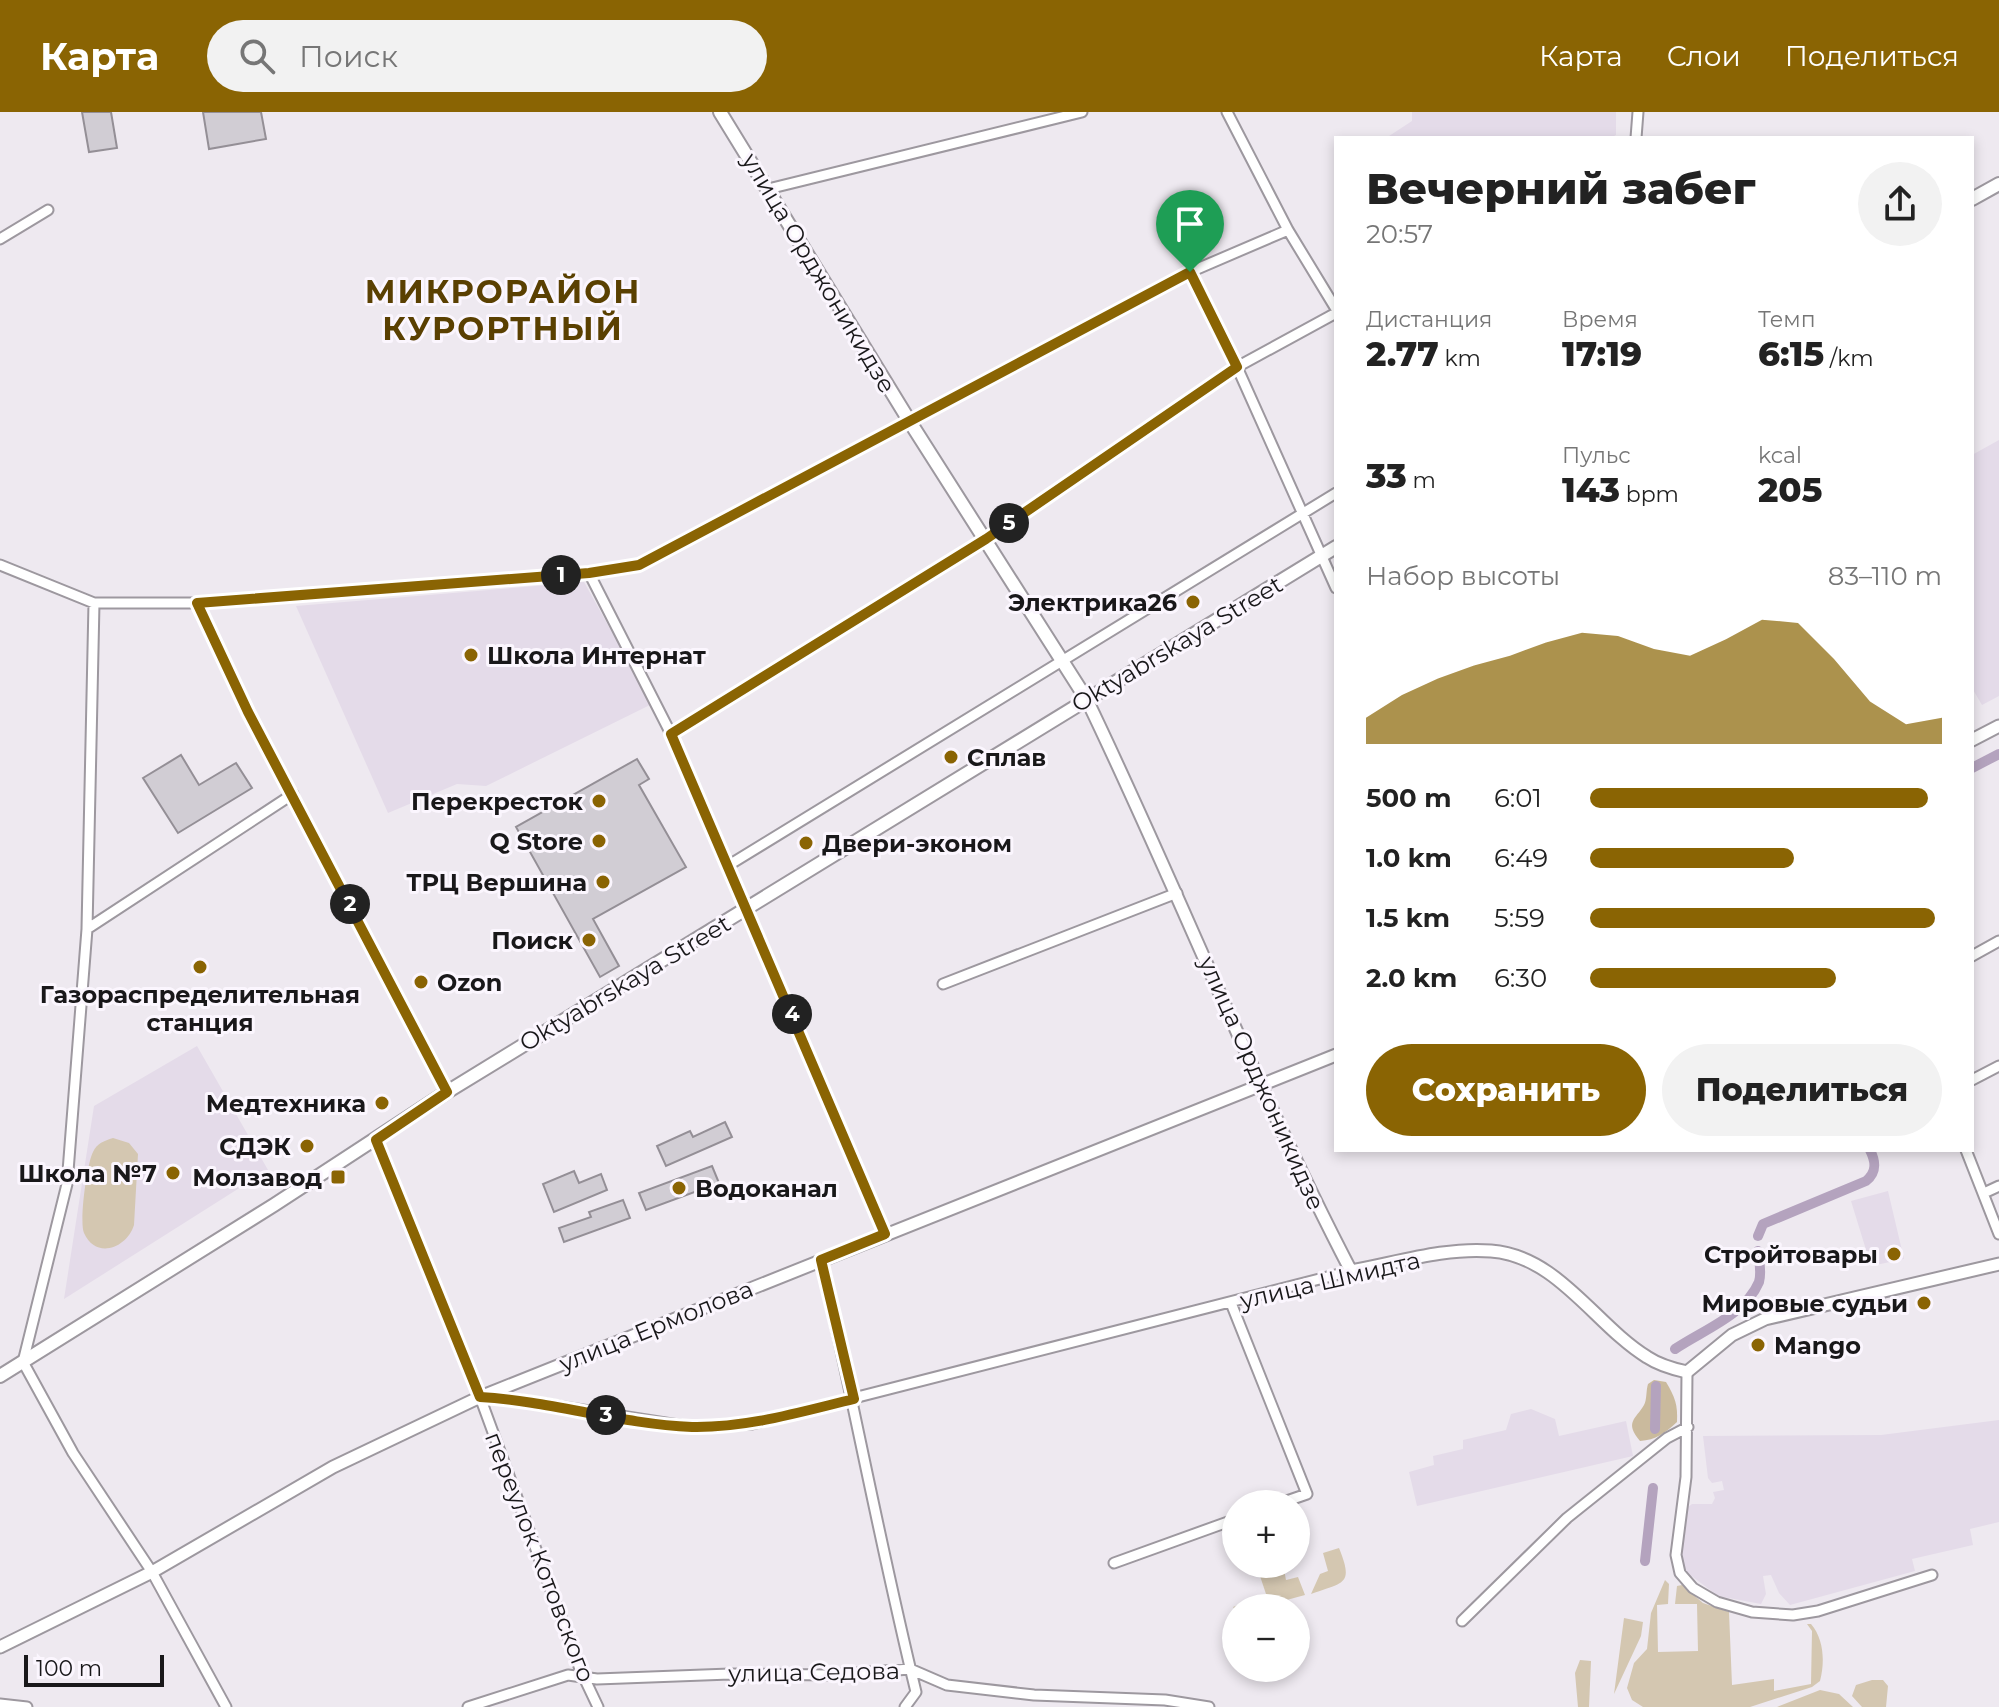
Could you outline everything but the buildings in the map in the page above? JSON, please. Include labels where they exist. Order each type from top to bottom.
[{"type":"main road","name":"улица Орджоникидзе","points":[[720,112],[910,422],[1087,700]]},
{"type":"main road","points":[[1974,198],[1999,184]]},
{"type":"main road","name":"Oktyabrskaya Street","points":[[0,1376],[376,1140],[447,1092],[1334,548]]},
{"type":"street","points":[[768,189],[1082,112]]},
{"type":"street","points":[[1227,112],[1288,230],[1334,308]]},
{"type":"street","points":[[1636,136],[1638,112]]},
{"type":"street","points":[[0,239],[48,210]]},
{"type":"street","points":[[0,565],[94,603],[197,603],[589,573],[639,565],[1190,272],[1288,230]]},
{"type":"street","points":[[1190,272],[1237,367],[1334,583]]},
{"type":"street","points":[[671,734],[986,539],[1237,367],[1334,312]]},
{"type":"street","name":"Oktyabrskaya Street","points":[[729,865],[1334,494]]},
{"type":"street","points":[[589,573],[671,734],[885,1234]]},
{"type":"street","points":[[94,603],[87,929],[67,1184],[23,1362],[73,1453],[152,1572],[226,1707]]},
{"type":"street","points":[[197,603],[248,712],[447,1092]]},
{"type":"street","name":"улица Орджоникидзе","points":[[1087,700],[1177,893],[1301,1175],[1351,1271]]},
{"type":"street","points":[[1974,739],[1999,726]]},
{"type":"street","points":[[87,929],[293,794]]},
{"type":"street","points":[[943,984],[1177,893]]},
{"type":"street","points":[[1974,955],[1999,941]]},
{"type":"street","name":"улица Ермолова","points":[[0,1647],[152,1572],[333,1467],[480,1397],[885,1234],[1263,1087],[1334,1056]]},
{"type":"street","points":[[1974,1079],[1999,1066]]},
{"type":"street","name":"переулок Котовского","points":[[376,1140],[480,1397],[598,1707]]},
{"type":"street","points":[[1967,1152],[1999,1234]]},
{"type":"street","points":[[1984,1193],[1999,1186]]},
{"type":"street","name":"улица Шмидта","points":[[480,1397],[519,1400],[691,1427],[752,1424],[1351,1271],[1468,1251],[1492,1251],[1531,1262],[1557,1280],[1644,1356],[1687,1372]]},
{"type":"street","points":[[821,1260],[916,1692],[905,1707]]},
{"type":"street","points":[[1932,1575],[1818,1611],[1793,1615],[1752,1612],[1717,1602],[1693,1588],[1680,1573],[1676,1555],[1686,1477],[1687,1372],[1732,1335],[1765,1319],[1999,1264]]},
{"type":"street","points":[[1231,1303],[1305,1490]]},
{"type":"street","points":[[1462,1621],[1567,1518],[1667,1438],[1688,1427]]},
{"type":"street","points":[[1114,1563],[1222,1524]]},
{"type":"street","name":"улица Седова","points":[[468,1707],[568,1675],[585,1678],[831,1675],[910,1669],[947,1685],[1034,1695],[1165,1700],[1209,1707]]},
{"type":"street","points":[[0,1704],[27,1707]]},
{"type":"shaded area","points":[[1412,112],[1616,112],[1616,135],[1389,136],[1412,121]]},
{"type":"shaded area","points":[[1999,440],[1999,696],[1982,705],[1974,691],[1974,454]]},
{"type":"shaded area","name":"Школа Интернат","points":[[584,582],[652,704],[486,786],[457,784],[388,813],[296,606]]},
{"type":"shaded area","name":"Школа №7","points":[[197,1046],[268,1170],[64,1299],[94,1106]]},
{"type":"shaded area","points":[[113,1138],[129,1143],[138,1154],[134,1225],[125,1240],[111,1248],[103,1248],[89,1241],[84,1233],[83,1205],[93,1152],[99,1144]]},
{"type":"shaded area","points":[[1888,1191],[1904,1259],[1871,1266],[1851,1201]]},
{"type":"shaded area","points":[[1654,1380],[1666,1382],[1669,1387],[1674,1397],[1677,1422],[1660,1435],[1640,1441],[1632,1425],[1645,1403],[1648,1384]]},
{"type":"shaded area","points":[[1531,1409],[1555,1419],[1559,1436],[1626,1421],[1633,1456],[1417,1506],[1409,1472],[1434,1465],[1433,1456],[1463,1449],[1463,1440],[1506,1430],[1511,1414]]},
{"type":"shaded area","points":[[1999,1420],[1999,1522],[1970,1529],[1973,1545],[1912,1559],[1915,1571],[1790,1605],[1779,1593],[1771,1575],[1763,1576],[1766,1594],[1761,1604],[1718,1596],[1685,1571],[1681,1558],[1688,1507],[1692,1504],[1712,1504],[1715,1498],[1713,1492],[1724,1490],[1722,1481],[1712,1483],[1708,1478],[1703,1436],[1881,1435]]},
{"type":"shaded area","points":[[1339,1548],[1346,1569],[1343,1580],[1311,1594],[1320,1574],[1328,1571],[1323,1553]]},
{"type":"shaded area","points":[[1261,1578],[1298,1578],[1305,1594],[1266,1594]]},
{"type":"shaded area","points":[[1665,1580],[1669,1584],[1668,1604],[1657,1605],[1658,1652],[1698,1651],[1697,1604],[1675,1604],[1677,1586],[1682,1585],[1703,1603],[1729,1612],[1732,1685],[1774,1679],[1774,1691],[1811,1684],[1812,1631],[1807,1624],[1811,1624],[1821,1644],[1823,1666],[1820,1681],[1812,1687],[1750,1707],[1643,1707],[1632,1700],[1627,1688],[1634,1663],[1647,1649],[1651,1613]]},
{"type":"shaded area","points":[[1624,1618],[1643,1622],[1641,1636],[1614,1694]]},
{"type":"shaded area","points":[[1580,1660],[1591,1661],[1589,1707],[1578,1707],[1575,1673]]},
{"type":"shaded area","points":[[1883,1680],[1888,1686],[1886,1707],[1862,1707],[1852,1696],[1856,1685]]},
{"type":"shaded area","points":[[1820,1690],[1839,1694],[1853,1707],[1777,1707]]},
{"type":"waterway","points":[[1974,767],[1999,754]]},
{"type":"waterway","points":[[1758,1236],[1763,1224],[1866,1181],[1874,1167],[1871,1152]]},
{"type":"waterway","points":[[1675,1349],[1734,1313],[1753,1294],[1760,1278],[1758,1251]]},
{"type":"waterway","points":[[1655,1429],[1656,1386]]},
{"type":"waterway","points":[[1645,1561],[1653,1488]]},
{"type":"place","name":"Электрика26","points":[[1193,602]]},
{"type":"place","name":"Школа Интернат","points":[[471,655]]},
{"type":"place","name":"Сплав","points":[[951,757]]},
{"type":"place","name":"Перекресток","points":[[599,801]]},
{"type":"place","name":"Q Store","points":[[599,841]]},
{"type":"place","name":"Двери-эконом","points":[[806,843]]},
{"type":"place","name":"ТРЦ Вершина","points":[[603,882]]},
{"type":"place","name":"Поиск","points":[[589,940]]},
{"type":"place","name":"Газораспределительная станция","points":[[200,967]]},
{"type":"place","name":"Ozon","points":[[421,982]]},
{"type":"place","name":"Медтехника","points":[[382,1103]]},
{"type":"place","name":"СДЭК","points":[[307,1146]]},
{"type":"place","name":"Школа №7","points":[[173,1173]]},
{"type":"place","name":"Молзавод","points":[[338,1177]]},
{"type":"place","name":"Водоканал","points":[[679,1188]]},
{"type":"place","name":"Стройтовары","points":[[1894,1254]]},
{"type":"place","name":"Мировые судьи","points":[[1924,1303]]},
{"type":"place","name":"Mango","points":[[1758,1345]]},
{"type":"district","name":"МИКРОРАЙОН КУРОРТНЫЙ","points":[[503,310]]},
{"type":"route","points":[[1190,272],[1237,367],[986,539],[671,734],[885,1234],[821,1260],[854,1399],[752,1424],[691,1427],[519,1400],[480,1397],[376,1140],[447,1092],[248,712],[197,603],[589,573],[639,565],[1190,272]]}]
